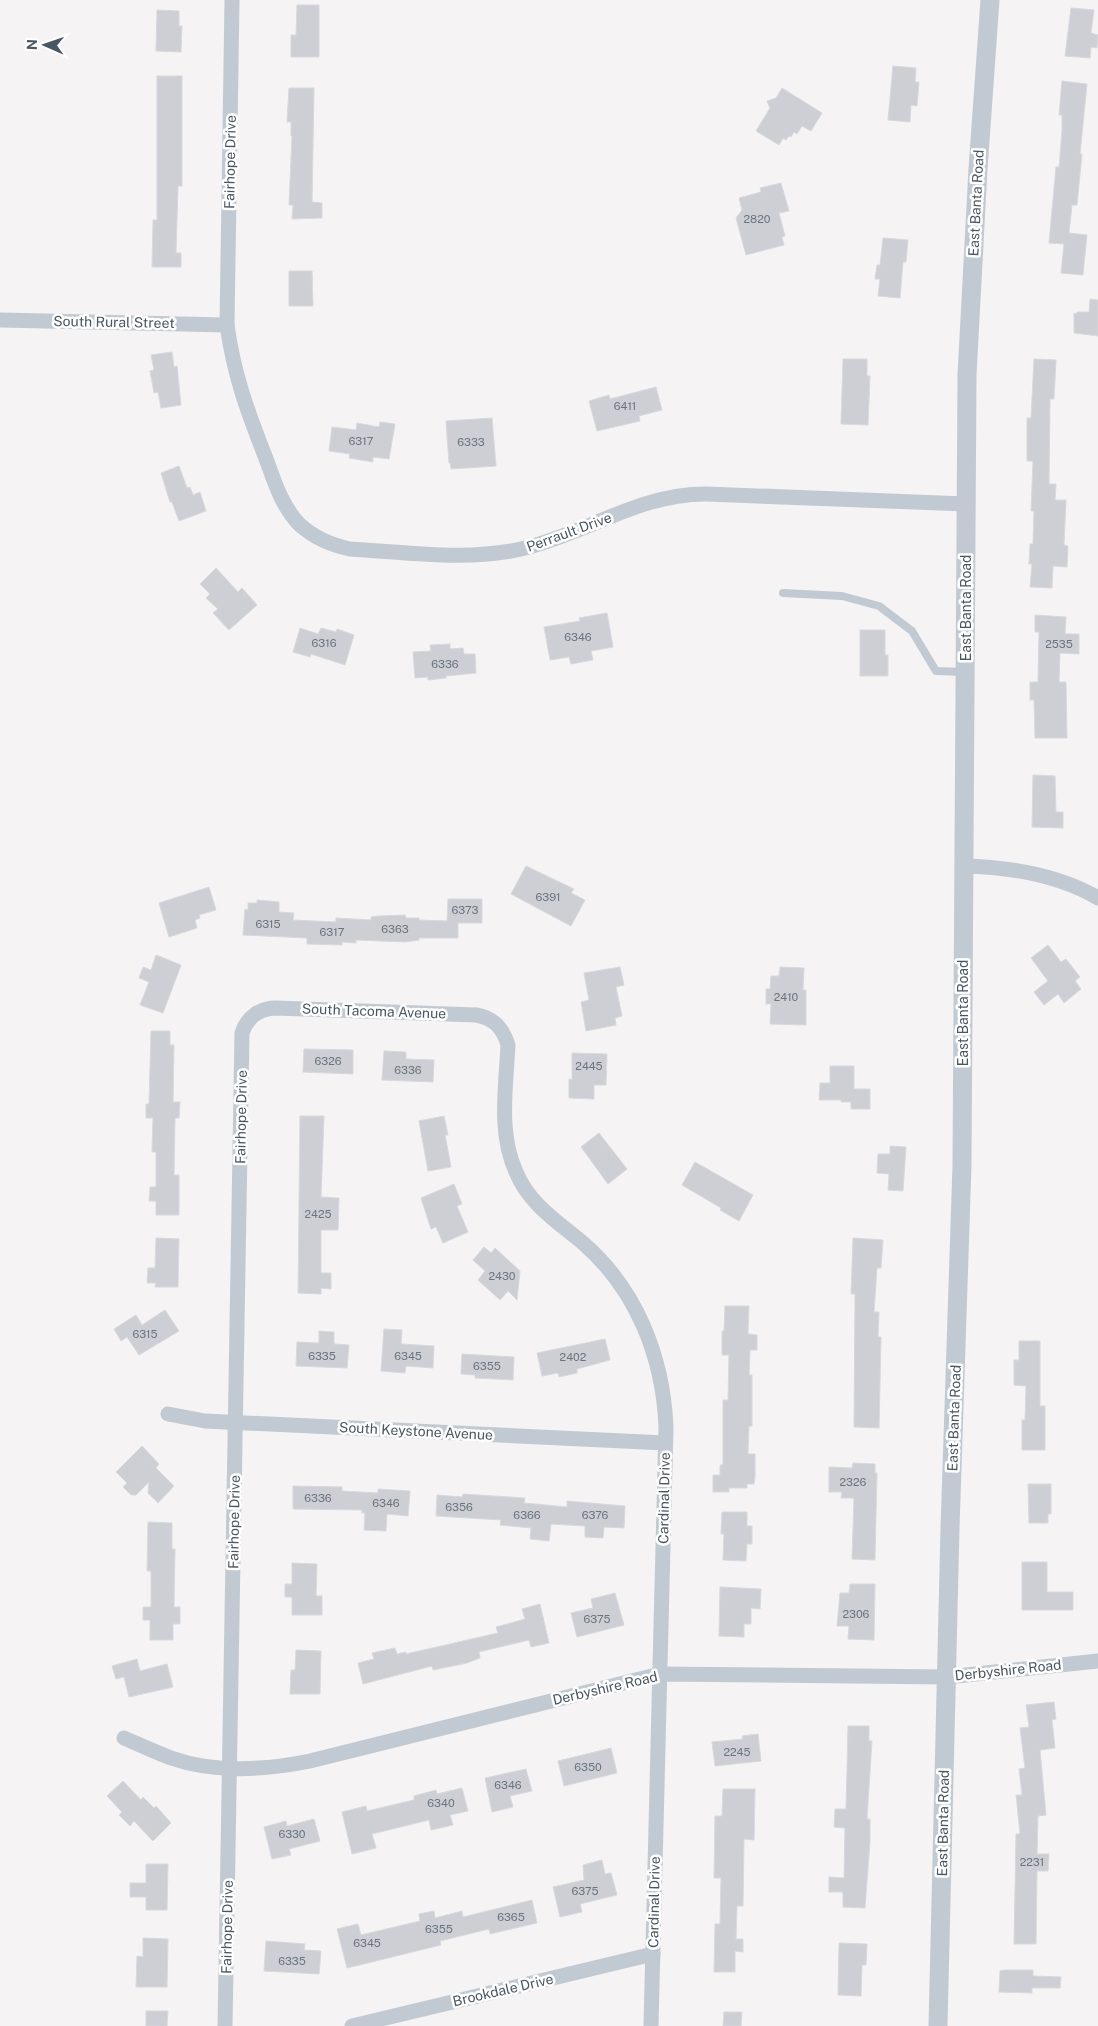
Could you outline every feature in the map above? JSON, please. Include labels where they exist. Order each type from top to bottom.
[{"type":"street","name":"Fairhope Drive","points":[[227,325],[232,0]]},
{"type":"street","name":"East Banta Road","points":[[938,2026],[950,1528],[962,1165],[968,365],[978,169],[990,0]]},
{"type":"street","name":"South Rural Street","points":[[0,320],[227,325]]},
{"type":"street","name":"Perrault Drive","points":[[227,325],[239,387],[286,506],[299,523],[310,533],[343,548],[460,554],[505,552],[542,543],[647,502],[691,494],[966,504]]},
{"type":"street","points":[[963,866],[996,867],[1032,873],[1068,884],[1098,898]]},
{"type":"street","name":"South Tacoma Avenue","points":[[250,1019],[261,1011],[276,1008],[476,1015],[490,1019],[498,1026]]},
{"type":"street","name":"Fairhope Drive","points":[[225,2026],[242,1033],[250,1019]]},
{"type":"street","name":"Cardinal Drive","points":[[498,1026],[505,1035],[508,1045],[504,1130],[516,1173],[531,1198],[541,1209],[599,1259],[627,1294],[648,1333],[659,1368],[665,1412],[665,1443],[651,2026]]},
{"type":"street","name":"South Keystone Avenue","points":[[168,1414],[205,1421],[665,1443]]},
{"type":"street","name":"Derbyshire Road","points":[[124,1738],[172,1758],[198,1764],[229,1767],[273,1767],[310,1761],[660,1674],[947,1677],[1098,1661]]},
{"type":"street","name":"Brookdale Drive","points":[[352,2026],[653,1954]]},
{"type":"lane","points":[[783,593],[842,596],[879,606],[912,631],[936,670],[965,672]]},
{"type":"building","points":[[297,5],[319,5],[319,57],[291,57],[291,35],[296,35]]},
{"type":"building","points":[[1071,8],[1094,10],[1091,33],[1098,35],[1097,48],[1091,47],[1090,58],[1065,56]]},
{"type":"building","points":[[157,10],[179,11],[179,26],[182,26],[181,52],[156,51]]},
{"type":"building","points":[[893,66],[916,68],[915,82],[919,82],[917,106],[911,105],[910,122],[888,120]]},
{"type":"building","points":[[157,76],[182,76],[182,186],[178,186],[176,253],[181,253],[181,267],[152,267],[153,220],[157,220]]},
{"type":"building","points":[[1062,81],[1087,84],[1077,205],[1072,205],[1069,233],[1087,235],[1083,275],[1061,273],[1064,244],[1049,243],[1056,167],[1059,167],[1062,131],[1062,115],[1059,115]]},
{"type":"building","points":[[289,88],[314,88],[312,202],[322,203],[322,218],[292,219],[293,205],[289,205],[292,136],[291,122],[287,122]]},
{"type":"building","points":[[782,88],[822,113],[811,131],[802,126],[797,134],[794,132],[786,140],[783,138],[779,145],[756,131],[770,108],[767,101],[776,98]]},
{"type":"building","points":[[781,183],[789,211],[779,213],[785,236],[782,237],[784,245],[746,255],[736,218],[742,210],[739,198],[761,192],[760,188]]},
{"type":"building","points":[[883,238],[908,240],[906,262],[903,262],[900,298],[878,296],[880,279],[875,279],[877,265],[880,265]]},
{"type":"building","points":[[289,271],[312,271],[313,306],[289,306]]},
{"type":"building","points":[[1090,299],[1098,300],[1098,336],[1074,333],[1074,313],[1089,312]]},
{"type":"building","points":[[172,352],[174,367],[177,366],[181,405],[161,408],[158,392],[154,393],[150,371],[154,370],[151,355]]},
{"type":"building","points":[[843,359],[867,359],[867,376],[870,376],[868,425],[841,424]]},
{"type":"building","points":[[1034,359],[1056,360],[1054,399],[1050,399],[1049,484],[1056,484],[1055,500],[1066,500],[1064,545],[1068,546],[1067,567],[1053,566],[1052,588],[1030,587],[1032,564],[1029,564],[1030,544],[1033,544],[1034,511],[1031,511],[1033,461],[1027,461],[1027,418],[1031,418]]},
{"type":"building","points":[[656,387],[662,410],[639,416],[640,421],[597,431],[589,401],[609,395],[610,399]]},
{"type":"building","points":[[492,418],[496,466],[451,469],[446,421]]},
{"type":"building","points":[[380,422],[395,424],[389,459],[373,457],[373,462],[349,458],[350,454],[329,451],[332,427],[356,430],[357,423],[379,427]]},
{"type":"building","points":[[179,466],[187,488],[190,487],[193,495],[200,492],[206,511],[179,521],[172,502],[170,502],[161,473]]},
{"type":"building","points":[[216,568],[238,592],[242,588],[257,605],[229,630],[213,613],[218,609],[206,598],[210,594],[200,584]]},
{"type":"building","points":[[607,613],[613,647],[591,651],[593,660],[571,664],[569,657],[550,660],[544,627],[580,621],[579,618]]},
{"type":"building","points":[[1035,615],[1066,617],[1065,634],[1079,634],[1079,654],[1060,653],[1059,682],[1066,682],[1067,738],[1035,738],[1034,700],[1030,700],[1030,682],[1038,682],[1039,632],[1035,632]]},
{"type":"building","points":[[300,628],[318,634],[321,628],[336,632],[337,629],[354,635],[345,665],[311,654],[310,657],[293,652]]},
{"type":"building","points":[[860,630],[885,630],[885,655],[888,655],[888,676],[860,676]]},
{"type":"building","points":[[450,644],[450,649],[463,648],[464,654],[475,654],[476,673],[428,680],[428,677],[415,678],[413,652],[431,651],[430,645]]},
{"type":"building","points":[[1033,775],[1055,776],[1056,812],[1063,812],[1063,828],[1032,827]]},
{"type":"building","points":[[526,866],[574,889],[571,893],[585,900],[571,926],[511,894]]},
{"type":"building","points":[[209,887],[216,910],[199,915],[200,918],[195,920],[197,928],[169,937],[159,903]]},
{"type":"building","points":[[448,899],[482,899],[482,923],[458,923],[458,938],[419,938],[419,940],[405,942],[356,940],[356,943],[342,942],[342,945],[307,944],[307,938],[243,935],[245,909],[248,910],[248,903],[257,903],[257,900],[279,902],[279,912],[294,913],[293,920],[336,922],[336,918],[371,920],[371,917],[405,915],[406,918],[419,918],[419,920],[447,921]]},
{"type":"building","points":[[1048,945],[1061,962],[1066,959],[1080,977],[1075,981],[1081,989],[1064,1003],[1058,994],[1044,1005],[1034,992],[1048,981],[1031,958]]},
{"type":"building","points":[[156,955],[181,965],[163,1013],[140,1005],[149,982],[139,978],[143,967],[151,970]]},
{"type":"building","points":[[620,967],[624,985],[616,987],[622,1016],[615,1018],[616,1025],[586,1031],[581,1002],[589,1000],[584,973]]},
{"type":"building","points":[[780,967],[804,968],[803,990],[806,990],[806,1025],[770,1024],[771,1004],[766,1004],[766,989],[770,989],[771,976],[779,976]]},
{"type":"building","points":[[151,1031],[170,1031],[170,1045],[174,1045],[173,1102],[180,1102],[179,1118],[175,1118],[174,1175],[179,1175],[179,1215],[156,1215],[156,1201],[149,1201],[150,1187],[156,1187],[156,1152],[152,1152],[153,1118],[146,1118],[146,1104],[149,1104]]},
{"type":"building","points":[[304,1049],[353,1050],[353,1074],[303,1072]]},
{"type":"building","points":[[384,1051],[406,1052],[406,1059],[434,1060],[433,1082],[382,1080]]},
{"type":"building","points":[[572,1053],[607,1054],[606,1085],[594,1085],[594,1099],[569,1098],[569,1079],[572,1080]]},
{"type":"building","points":[[830,1066],[854,1066],[854,1089],[870,1089],[870,1109],[851,1109],[851,1102],[841,1102],[841,1100],[819,1100],[820,1083],[830,1083]]},
{"type":"building","points":[[300,1116],[324,1116],[321,1197],[339,1198],[338,1230],[321,1230],[321,1273],[331,1273],[331,1289],[321,1288],[321,1294],[298,1293]]},
{"type":"building","points":[[444,1116],[448,1135],[445,1135],[451,1167],[428,1171],[419,1121]]},
{"type":"building","points":[[599,1133],[627,1169],[608,1184],[581,1147]]},
{"type":"building","points":[[890,1146],[906,1147],[903,1191],[888,1190],[889,1174],[877,1173],[878,1154],[890,1154]]},
{"type":"building","points":[[695,1162],[753,1195],[739,1221],[682,1185]]},
{"type":"building","points":[[454,1184],[462,1204],[457,1206],[468,1232],[443,1243],[436,1227],[431,1229],[421,1198]]},
{"type":"building","points":[[156,1238],[179,1239],[178,1287],[155,1287],[156,1283],[147,1283],[148,1268],[155,1268]]},
{"type":"building","points":[[853,1238],[883,1240],[881,1268],[877,1268],[874,1312],[879,1312],[878,1337],[881,1337],[879,1428],[854,1427],[855,1294],[851,1294]]},
{"type":"building","points":[[484,1247],[491,1253],[495,1248],[520,1271],[517,1300],[508,1291],[500,1300],[478,1280],[485,1271],[473,1260]]},
{"type":"building","points":[[725,1306],[749,1306],[748,1334],[757,1335],[757,1350],[750,1350],[749,1375],[752,1375],[752,1426],[749,1426],[748,1454],[755,1454],[755,1477],[754,1484],[747,1484],[747,1488],[729,1488],[729,1492],[713,1492],[713,1475],[720,1475],[720,1465],[723,1465],[723,1400],[728,1400],[729,1355],[722,1355]]},
{"type":"building","points":[[165,1310],[179,1331],[139,1355],[127,1337],[121,1341],[114,1329],[136,1315],[142,1325]]},
{"type":"building","points":[[384,1329],[402,1330],[401,1344],[434,1346],[433,1368],[406,1366],[405,1373],[381,1371]]},
{"type":"building","points":[[319,1331],[334,1332],[334,1344],[349,1345],[347,1368],[296,1366],[297,1342],[319,1343]]},
{"type":"building","points":[[605,1339],[610,1360],[577,1369],[577,1373],[559,1377],[558,1373],[542,1376],[537,1353]]},
{"type":"building","points":[[1019,1341],[1040,1341],[1040,1406],[1045,1406],[1045,1450],[1022,1450],[1022,1420],[1025,1420],[1026,1386],[1014,1385],[1014,1360],[1019,1360]]},
{"type":"building","points":[[462,1354],[514,1357],[513,1380],[475,1378],[475,1375],[461,1374]]},
{"type":"building","points":[[142,1446],[159,1464],[156,1468],[174,1486],[158,1503],[148,1493],[149,1482],[136,1495],[131,1495],[123,1487],[127,1483],[116,1472]]},
{"type":"building","points":[[853,1463],[875,1464],[875,1473],[877,1473],[875,1560],[852,1559],[854,1498],[841,1498],[842,1492],[829,1492],[829,1467],[852,1468]]},
{"type":"building","points":[[1028,1484],[1051,1484],[1051,1514],[1048,1514],[1048,1523],[1029,1523]]},
{"type":"building","points":[[293,1486],[342,1487],[342,1491],[378,1493],[378,1489],[410,1491],[408,1516],[387,1514],[386,1531],[364,1530],[365,1513],[362,1513],[362,1510],[293,1509]]},
{"type":"building","points":[[463,1494],[525,1498],[524,1503],[567,1507],[567,1501],[625,1506],[624,1528],[604,1527],[603,1538],[585,1537],[585,1526],[551,1524],[549,1541],[530,1539],[531,1528],[500,1525],[501,1520],[436,1516],[437,1495],[462,1497]]},
{"type":"building","points":[[722,1512],[747,1512],[747,1526],[752,1526],[752,1544],[747,1544],[746,1561],[723,1560],[724,1534],[721,1534]]},
{"type":"building","points":[[148,1522],[172,1523],[172,1549],[175,1549],[174,1607],[180,1607],[180,1624],[173,1624],[173,1640],[150,1640],[150,1620],[143,1620],[143,1607],[151,1607],[151,1571],[147,1571]]},
{"type":"building","points":[[1022,1562],[1047,1562],[1047,1592],[1073,1592],[1073,1610],[1022,1610]]},
{"type":"building","points":[[292,1563],[317,1564],[316,1596],[322,1596],[322,1615],[292,1615],[292,1597],[285,1597],[285,1584],[292,1584]]},
{"type":"building","points":[[850,1584],[875,1584],[874,1640],[848,1639],[849,1626],[837,1626],[840,1593],[849,1593]]},
{"type":"building","points":[[720,1587],[761,1589],[760,1609],[751,1608],[751,1624],[744,1624],[744,1637],[719,1636]]},
{"type":"building","points":[[615,1593],[624,1625],[577,1637],[571,1613],[593,1608],[591,1599]]},
{"type":"building","points":[[540,1604],[549,1643],[531,1647],[529,1640],[479,1652],[480,1658],[467,1663],[433,1670],[432,1666],[363,1684],[358,1663],[374,1659],[372,1653],[395,1648],[397,1654],[406,1652],[406,1654],[498,1633],[496,1627],[525,1619],[522,1609]]},
{"type":"building","points":[[296,1650],[321,1651],[320,1694],[290,1694],[291,1670],[295,1670]]},
{"type":"building","points":[[137,1659],[140,1671],[167,1664],[173,1687],[129,1697],[124,1677],[116,1679],[112,1666]]},
{"type":"building","points":[[1054,1702],[1056,1719],[1052,1720],[1055,1748],[1040,1750],[1046,1815],[1038,1816],[1037,1854],[1049,1854],[1048,1871],[1037,1871],[1036,1944],[1014,1944],[1016,1834],[1020,1834],[1016,1795],[1022,1795],[1019,1769],[1025,1768],[1020,1728],[1029,1727],[1026,1705]]},
{"type":"building","points":[[848,1726],[869,1726],[869,1741],[872,1741],[867,1819],[870,1819],[870,1842],[865,1908],[843,1907],[843,1892],[829,1892],[829,1877],[844,1878],[845,1828],[834,1827],[835,1809],[846,1809]]},
{"type":"building","points":[[758,1734],[761,1761],[715,1766],[712,1742],[743,1739],[742,1736]]},
{"type":"building","points":[[611,1748],[617,1773],[564,1786],[558,1761]]},
{"type":"building","points":[[526,1769],[532,1791],[510,1796],[513,1807],[492,1812],[485,1778]]},
{"type":"building","points":[[123,1781],[141,1800],[143,1797],[154,1808],[156,1806],[171,1823],[153,1841],[134,1821],[130,1826],[119,1815],[122,1812],[107,1796]]},
{"type":"building","points":[[462,1788],[468,1811],[450,1815],[453,1825],[431,1830],[429,1820],[372,1834],[376,1848],[352,1854],[342,1812],[366,1806],[367,1811],[414,1800],[414,1796],[436,1790],[437,1794]]},
{"type":"building","points":[[723,1789],[755,1789],[754,1840],[744,1839],[743,1906],[737,1906],[736,1939],[743,1939],[743,1952],[735,1951],[735,1972],[714,1972],[715,1924],[720,1924],[721,1878],[714,1878],[715,1816],[722,1816]]},
{"type":"building","points":[[314,1819],[320,1841],[289,1849],[291,1855],[272,1859],[264,1827],[286,1821],[287,1826]]},
{"type":"building","points":[[602,1860],[605,1874],[611,1873],[617,1895],[580,1904],[582,1912],[560,1917],[553,1887],[584,1880],[583,1865]]},
{"type":"building","points":[[146,1864],[168,1864],[167,1910],[146,1910],[146,1897],[130,1897],[130,1883],[146,1883]]},
{"type":"building","points":[[532,1900],[537,1923],[490,1934],[489,1929],[440,1941],[441,1945],[347,1968],[337,1929],[358,1924],[361,1935],[420,1921],[419,1914],[434,1911],[435,1918],[462,1911],[463,1917]]},
{"type":"building","points":[[143,1938],[168,1939],[167,1987],[136,1987],[137,1956],[143,1957]]},
{"type":"building","points":[[266,1941],[305,1944],[304,1950],[321,1951],[319,1974],[264,1971]]},
{"type":"building","points":[[839,1943],[867,1944],[866,1965],[862,1965],[861,1996],[838,1995]]},
{"type":"building","points":[[1033,1970],[1033,1976],[1061,1977],[1060,1988],[1032,1988],[1032,1993],[999,1992],[1000,1971]]},
{"type":"building","points":[[146,2011],[168,2011],[167,2026],[146,2026]]},
{"type":"building","points":[[724,2012],[742,2012],[741,2026],[723,2026]]}]
